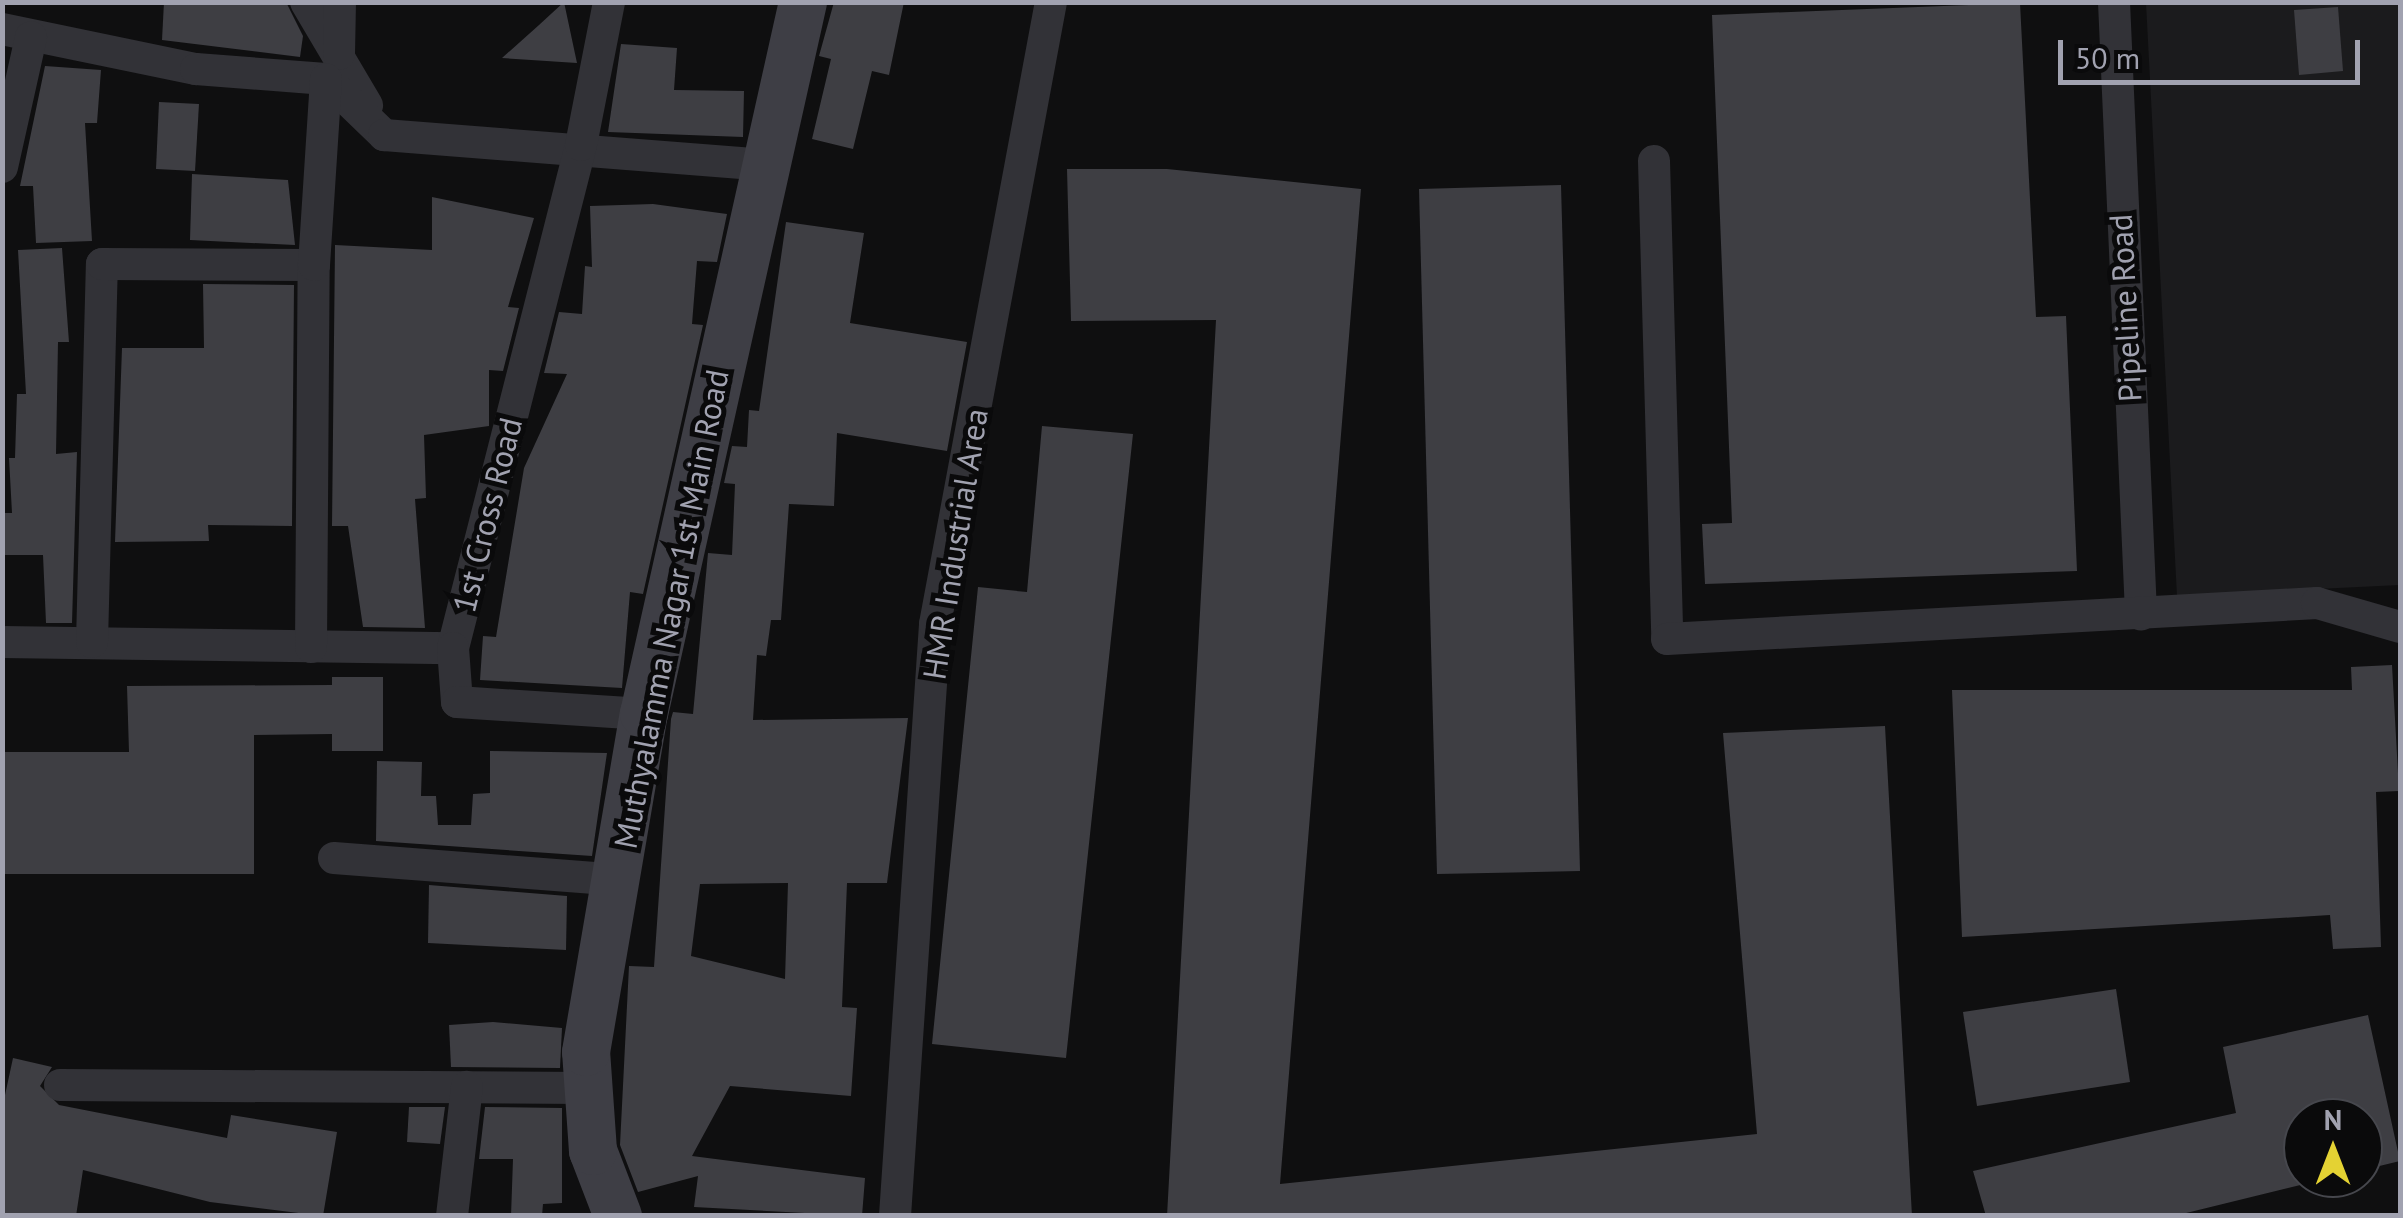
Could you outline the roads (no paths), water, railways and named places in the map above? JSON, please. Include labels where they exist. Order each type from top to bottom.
[{"type":"street","points":[[306,2],[333,67],[384,136],[581,146],[764,165]]},
{"type":"street","points":[[311,647],[314,265],[340,2]]},
{"type":"street","name":"1st Cross Road","points":[[2,642],[452,648],[581,146],[609,2]]},
{"type":"street","name":"Muthyalamma Nagar 1st Main Road","points":[[618,1216],[593,1151],[586,1052],[644,714],[803,2]]},
{"type":"street","name":"HMR Industrial Area","points":[[895,1216],[935,624],[1051,2]]},
{"type":"street","name":"Pipeline Road","points":[[2114,2],[2142,614]]},
{"type":"street","points":[[2,167],[17,33],[196,70],[333,67]]},
{"type":"street","points":[[1654,162],[1668,639],[2317,603],[2400,627]]},
{"type":"street","points":[[92,642],[102,264],[314,265]]},
{"type":"street","points":[[452,648],[457,702],[644,714]]},
{"type":"street","points":[[334,858],[617,880]]},
{"type":"street","points":[[60,1085],[587,1088]]},
{"type":"street","points":[[452,1216],[467,1087]]}]
